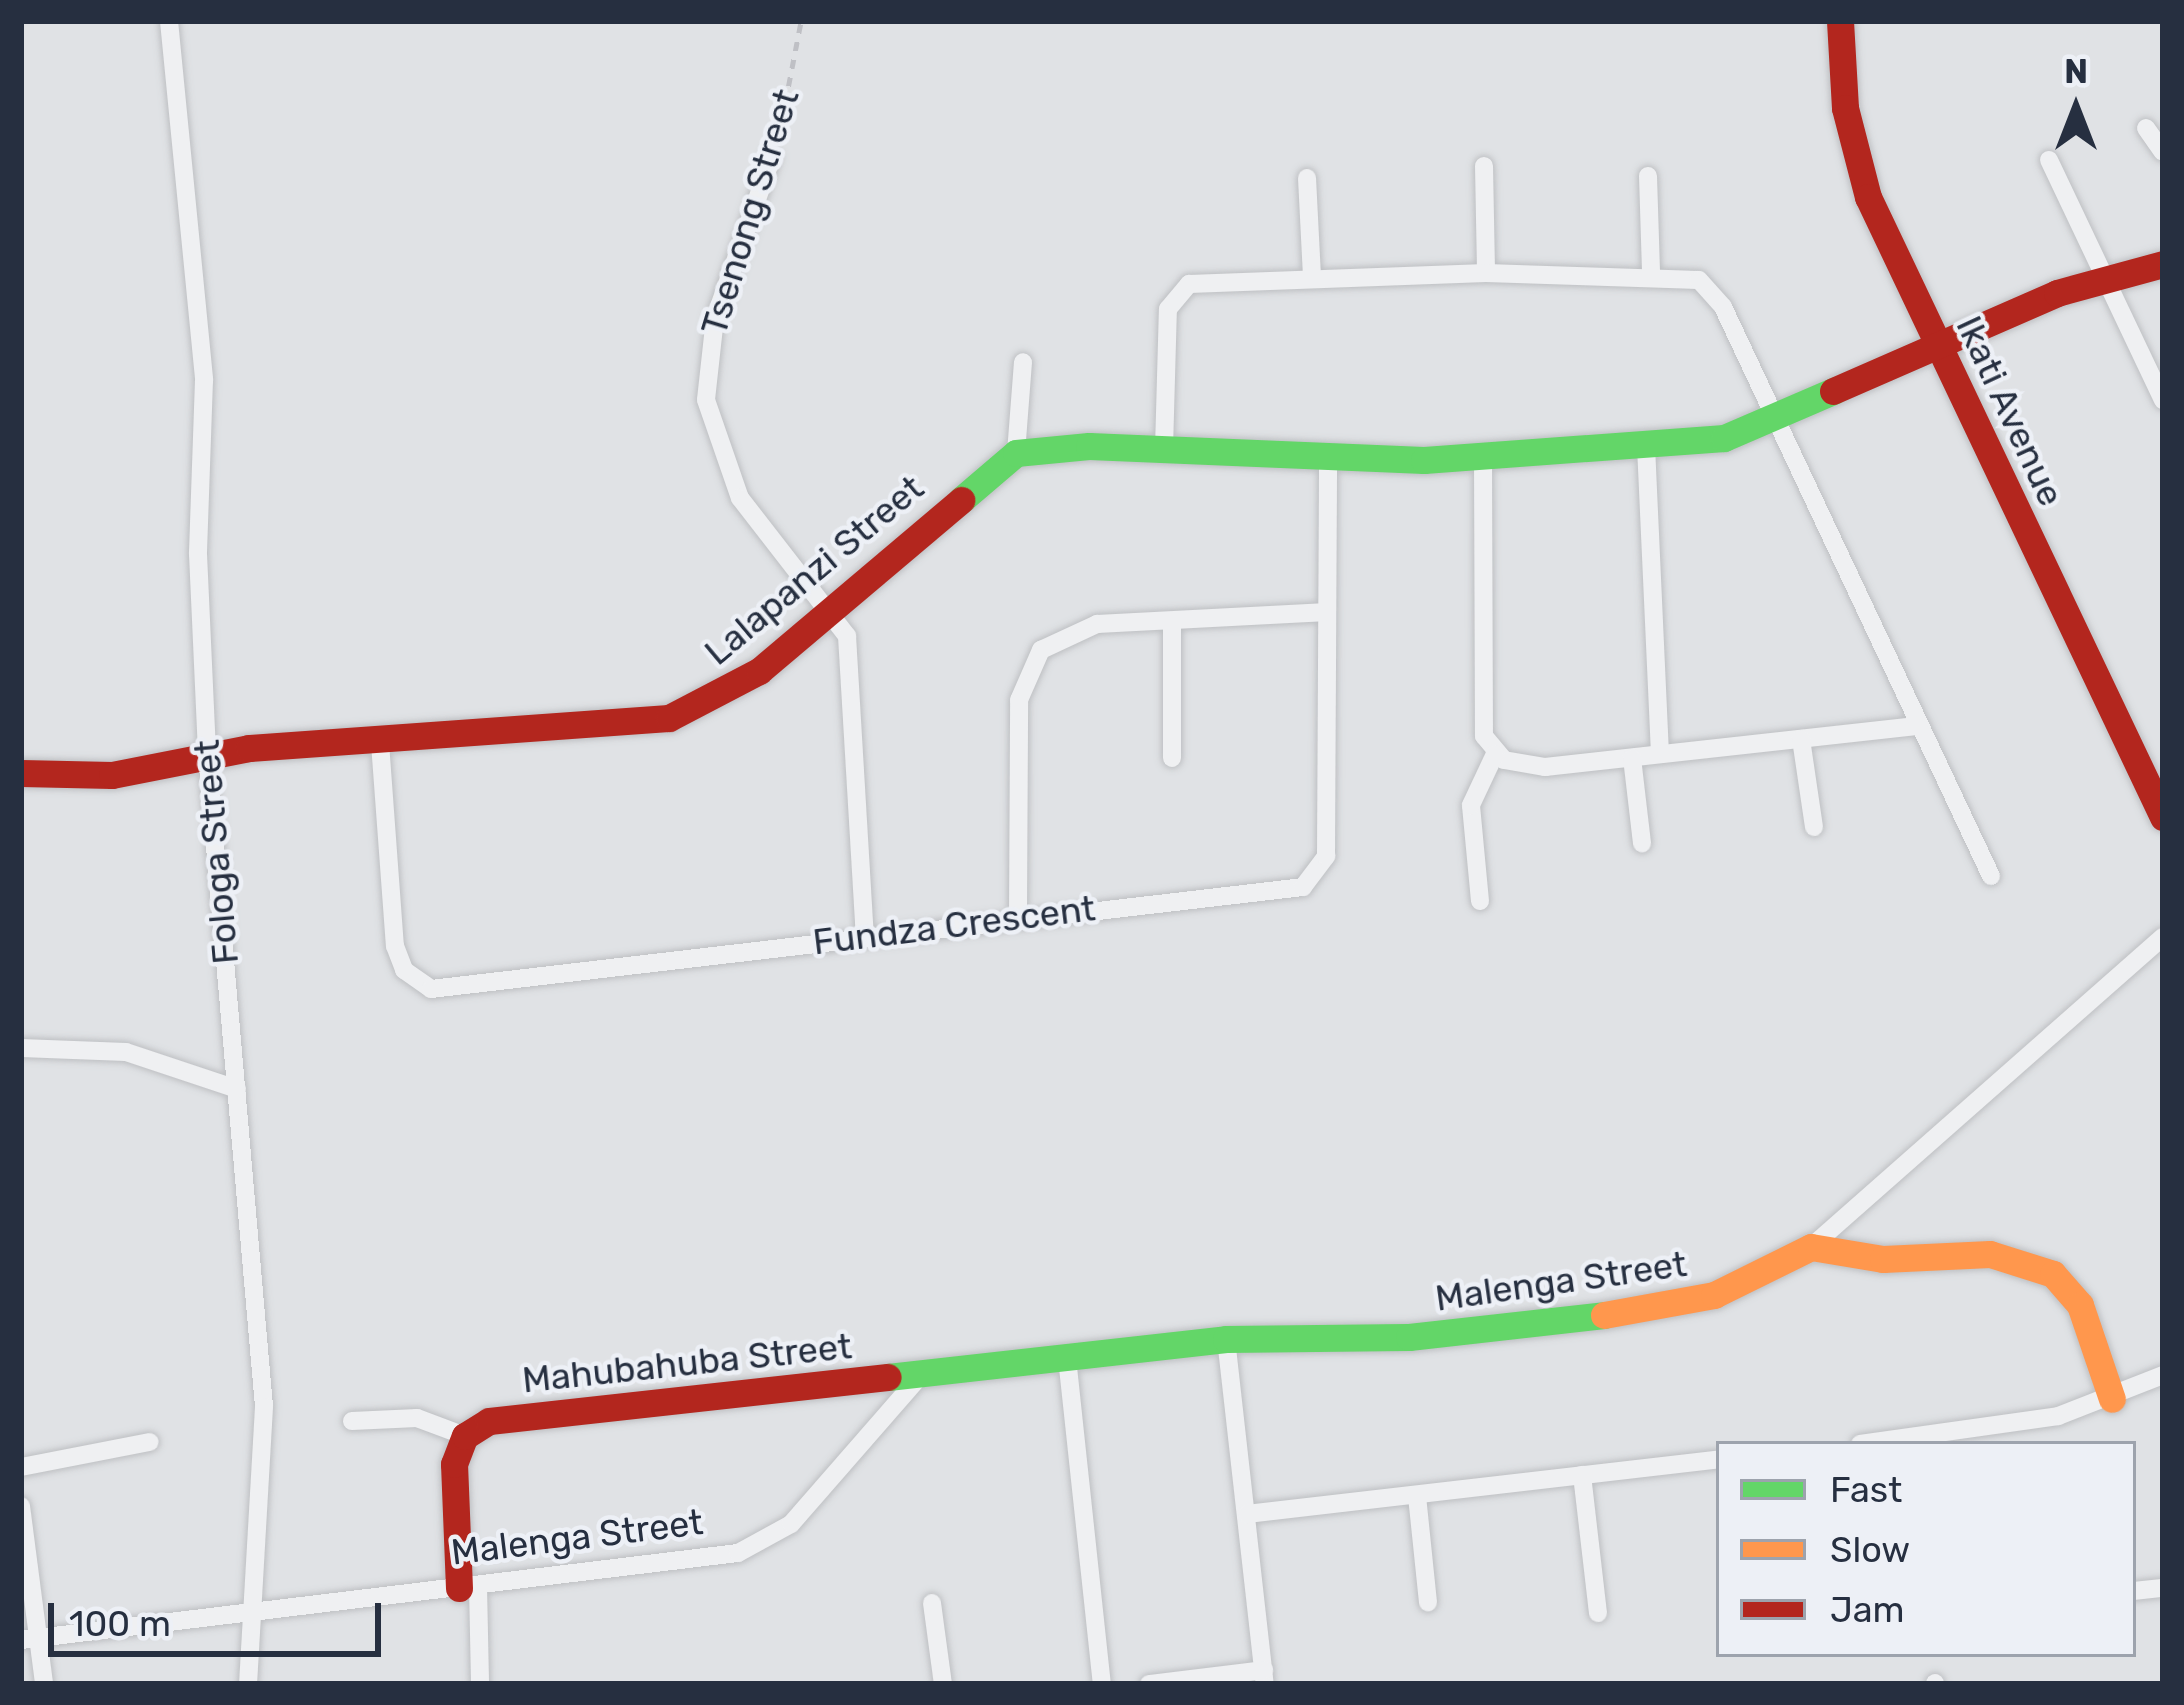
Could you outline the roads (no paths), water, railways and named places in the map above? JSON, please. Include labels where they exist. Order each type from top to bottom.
[{"type":"street","name":"Fologa Street","points":[[170,21],[204,380],[198,554],[207,755],[264,1407],[248,1684]]},
{"type":"street","name":"Ikati Avenue","points":[[1840,21],[1854,155],[2163,817]]},
{"type":"street","points":[[2146,128],[2163,152]]},
{"type":"street","name":"Tsenong Street","points":[[772,157],[715,318],[706,400],[740,498],[831,609],[854,669],[865,935]]},
{"type":"street","points":[[2049,160],[2163,400]]},
{"type":"street","points":[[1484,166],[1486,273]]},
{"type":"street","points":[[1648,176],[1651,273]]},
{"type":"street","points":[[1307,178],[1312,278]]},
{"type":"street","points":[[1023,362],[1016,453],[1164,449],[1328,458],[1483,457],[1646,446],[1772,423],[1938,343],[2107,276],[2163,264]]},
{"type":"street","points":[[1164,449],[1166,324],[1178,290],[1312,278],[1486,273],[1651,273],[1699,280],[1714,292],[1772,423],[1991,876]]},
{"type":"street","points":[[1646,446],[1648,594],[1660,754]]},
{"type":"street","name":"Lalapanzi Street","points":[[21,773],[112,775],[207,755],[669,718],[758,671],[1016,453]]},
{"type":"street","points":[[1480,902],[1471,806],[1495,754],[1483,711],[1483,457]]},
{"type":"street","name":"Fundza Crescent","points":[[380,742],[395,946],[417,983],[456,988],[1018,915],[1295,889],[1320,876],[1328,458]]},
{"type":"street","points":[[1018,915],[1018,700],[1029,665],[1076,629],[1323,612]]},
{"type":"street","points":[[1172,622],[1172,758]]},
{"type":"street","points":[[1495,754],[1545,767],[1919,726]]},
{"type":"street","points":[[1801,739],[1814,827]]},
{"type":"street","points":[[1632,758],[1642,843]]},
{"type":"street","points":[[1810,1247],[2163,937]]},
{"type":"street","points":[[21,1048],[126,1052],[237,1089]]},
{"type":"street","points":[[1810,1247],[1883,1259],[1990,1255],[2053,1274],[2080,1305],[2112,1399]]},
{"type":"street","name":"Malenga Street","points":[[30,1639],[469,1587],[759,1545],[800,1514],[921,1375],[1226,1339],[1408,1337],[1644,1310],[1714,1295],[1810,1247]]},
{"type":"street","points":[[1149,1684],[1264,1677],[1226,1339]]},
{"type":"street","points":[[1067,1358],[1102,1684]]},
{"type":"street","name":"Mahubahuba Street","points":[[465,1436],[507,1418],[921,1375]]},
{"type":"street","points":[[1916,1441],[2112,1399],[2163,1375]]},
{"type":"street","points":[[352,1421],[417,1418],[465,1436],[454,1464],[479,1684]]},
{"type":"street","points":[[21,1467],[150,1442]]},
{"type":"street","points":[[1247,1514],[1716,1460]]},
{"type":"street","points":[[1582,1475],[1598,1613]]},
{"type":"street","points":[[1417,1496],[1428,1602]]},
{"type":"street","points":[[21,1506],[30,1639],[44,1684]]},
{"type":"street","points":[[932,1603],[943,1684]]}]
